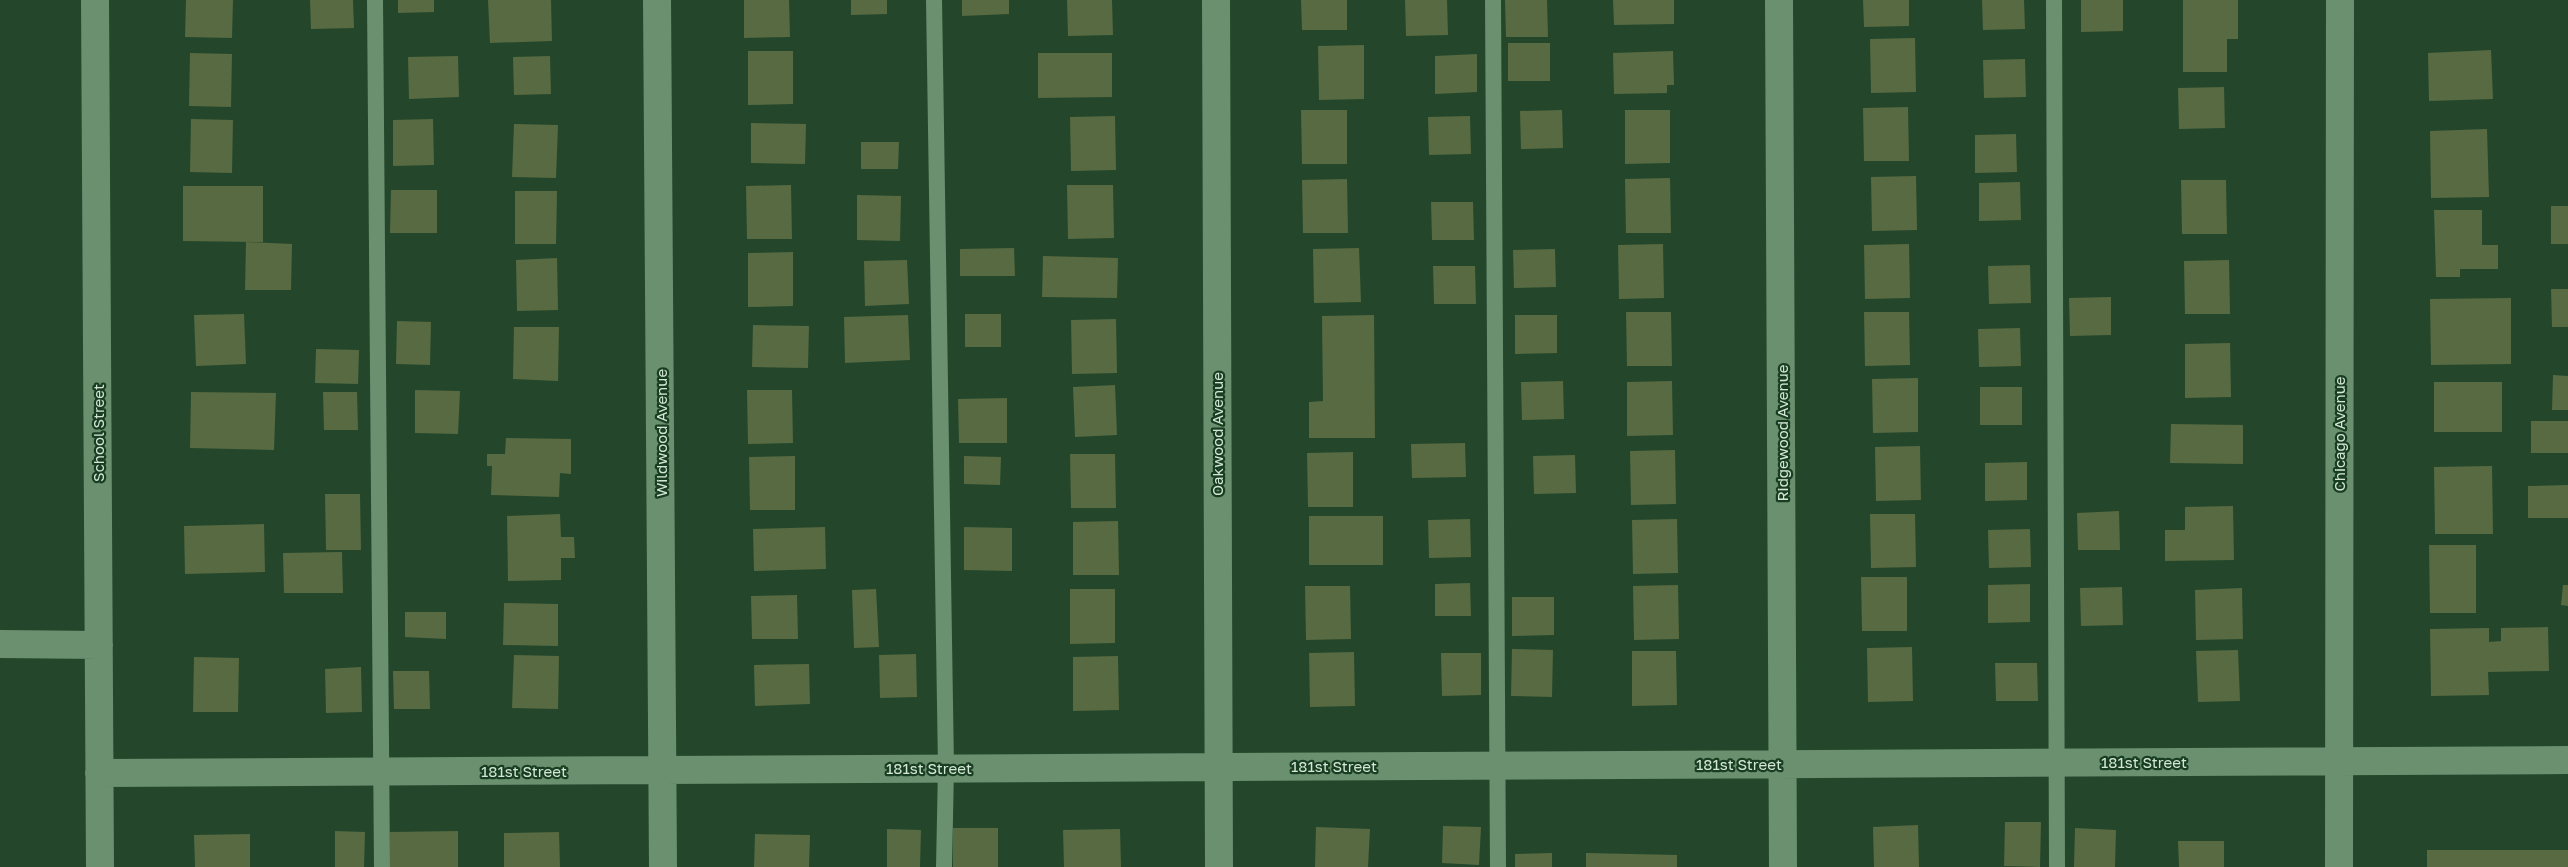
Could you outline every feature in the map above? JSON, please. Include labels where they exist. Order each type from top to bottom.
[{"type":"street","name":"School Street","points":[[95,0],[100,867]]},
{"type":"street","name":"Wildwood Avenue","points":[[657,0],[663,770],[662,867]]},
{"type":"street","name":"Oakwood Avenue","points":[[1216,0],[1219,867]]},
{"type":"street","name":"Ridgewood Avenue","points":[[1779,0],[1784,867]]},
{"type":"street","name":"Chicago Avenue","points":[[2339,867],[2340,0]]},
{"type":"street","points":[[0,644],[99,645]]},
{"type":"street","name":"181st Street","points":[[99,772],[2568,760]]},
{"type":"lane","points":[[375,0],[382,867]]},
{"type":"lane","points":[[934,0],[946,768],[944,867]]},
{"type":"lane","points":[[1493,0],[1498,867]]},
{"type":"lane","points":[[2054,0],[2058,867]]},
{"type":"building","points":[[186,0],[233,0],[232,38],[185,37]]},
{"type":"building","points":[[310,0],[353,0],[354,28],[311,29]]},
{"type":"building","points":[[398,0],[434,0],[434,12],[398,13]]},
{"type":"building","points":[[488,0],[551,0],[552,41],[490,43]]},
{"type":"building","points":[[744,0],[789,0],[790,37],[744,38]]},
{"type":"building","points":[[851,0],[887,0],[887,14],[851,15]]},
{"type":"building","points":[[962,0],[1009,0],[1009,14],[962,16]]},
{"type":"building","points":[[1067,0],[1112,0],[1113,35],[1068,36]]},
{"type":"building","points":[[1301,0],[1347,0],[1347,30],[1302,30]]},
{"type":"building","points":[[1405,0],[1447,0],[1448,35],[1406,36]]},
{"type":"building","points":[[1505,0],[1547,0],[1548,37],[1506,37]]},
{"type":"building","points":[[1613,0],[1674,0],[1674,24],[1614,25]]},
{"type":"building","points":[[1863,0],[1909,0],[1909,26],[1864,27]]},
{"type":"building","points":[[1982,0],[2024,0],[2025,29],[1983,30]]},
{"type":"building","points":[[2081,0],[2123,0],[2123,31],[2081,32]]},
{"type":"building","points":[[2183,0],[2238,0],[2238,39],[2227,39],[2227,72],[2183,72]]},
{"type":"building","points":[[1915,38],[1916,92],[1871,93],[1870,39]]},
{"type":"building","points":[[1508,43],[1550,43],[1550,81],[1508,81]]},
{"type":"building","points":[[1364,45],[1364,99],[1319,100],[1318,46]]},
{"type":"building","points":[[2491,50],[2493,99],[2429,101],[2428,53]]},
{"type":"building","points":[[748,51],[793,51],[793,104],[748,105]]},
{"type":"building","points":[[1673,51],[1674,85],[1667,85],[1667,93],[1614,94],[1613,53]]},
{"type":"building","points":[[190,53],[232,54],[231,107],[189,106]]},
{"type":"building","points":[[1038,53],[1112,53],[1112,97],[1038,98]]},
{"type":"building","points":[[1477,54],[1477,92],[1435,94],[1435,56]]},
{"type":"building","points":[[458,56],[459,97],[409,99],[408,57]]},
{"type":"building","points":[[550,56],[551,94],[514,95],[513,57]]},
{"type":"building","points":[[2025,59],[2026,97],[1984,98],[1983,60]]},
{"type":"building","points":[[2224,87],[2225,128],[2179,129],[2178,88]]},
{"type":"building","points":[[1908,107],[1909,161],[1864,161],[1863,108]]},
{"type":"building","points":[[1301,110],[1347,110],[1347,164],[1302,164]]},
{"type":"building","points":[[1562,110],[1563,148],[1521,149],[1520,111]]},
{"type":"building","points":[[1625,110],[1670,110],[1670,163],[1625,164]]},
{"type":"building","points":[[1115,116],[1116,170],[1071,171],[1070,117]]},
{"type":"building","points":[[1470,116],[1471,154],[1429,155],[1428,117]]},
{"type":"building","points":[[191,119],[233,120],[232,173],[190,172]]},
{"type":"building","points":[[433,119],[434,165],[393,166],[393,120]]},
{"type":"building","points":[[751,123],[806,124],[805,164],[751,163]]},
{"type":"building","points":[[514,124],[558,125],[556,178],[512,177]]},
{"type":"building","points":[[2487,129],[2489,197],[2431,198],[2430,131]]},
{"type":"building","points":[[2016,134],[2017,172],[1975,173],[1975,135]]},
{"type":"building","points":[[861,142],[899,142],[898,169],[861,169]]},
{"type":"building","points":[[1916,176],[1917,230],[1872,231],[1871,177]]},
{"type":"building","points":[[1670,178],[1671,233],[1626,233],[1625,179]]},
{"type":"building","points":[[1347,179],[1348,233],[1303,233],[1302,180]]},
{"type":"building","points":[[2181,180],[2226,180],[2227,234],[2182,234]]},
{"type":"building","points":[[2020,182],[2021,220],[1979,221],[1979,183]]},
{"type":"building","points":[[791,185],[792,239],[747,239],[746,186]]},
{"type":"building","points":[[1067,185],[1113,185],[1114,238],[1068,239]]},
{"type":"building","points":[[183,186],[263,186],[263,242],[183,241]]},
{"type":"building","points":[[391,190],[437,190],[437,233],[390,233]]},
{"type":"building","points":[[515,191],[557,191],[556,244],[515,244]]},
{"type":"building","points":[[857,195],[901,196],[900,241],[857,240]]},
{"type":"building","points":[[1431,202],[1473,202],[1474,240],[1432,240]]},
{"type":"building","points":[[2551,206],[2568,206],[2568,244],[2551,244]]},
{"type":"building","points":[[2434,210],[2482,210],[2482,245],[2498,245],[2498,269],[2460,269],[2460,277],[2436,277]]},
{"type":"building","points":[[246,242],[292,244],[291,290],[245,290]]},
{"type":"building","points":[[1663,244],[1664,298],[1619,299],[1618,245]]},
{"type":"building","points":[[1909,244],[1910,298],[1865,299],[1864,245]]},
{"type":"building","points":[[1014,248],[1015,276],[960,276],[960,249]]},
{"type":"building","points":[[1359,248],[1361,302],[1314,303],[1313,249]]},
{"type":"building","points":[[1555,249],[1556,287],[1514,288],[1513,250]]},
{"type":"building","points":[[793,252],[793,306],[748,307],[748,253]]},
{"type":"building","points":[[1043,256],[1118,258],[1117,298],[1042,297]]},
{"type":"building","points":[[557,258],[558,310],[517,311],[516,260]]},
{"type":"building","points":[[907,260],[909,304],[865,306],[864,261]]},
{"type":"building","points":[[2229,260],[2230,314],[2185,314],[2184,261]]},
{"type":"building","points":[[2030,265],[2031,303],[1989,304],[1988,266]]},
{"type":"building","points":[[1433,266],[1475,266],[1476,304],[1434,304]]},
{"type":"building","points":[[2551,289],[2568,289],[2568,327],[2552,327]]},
{"type":"building","points":[[2111,297],[2111,335],[2070,336],[2069,298]]},
{"type":"building","points":[[2511,298],[2511,364],[2431,365],[2430,299]]},
{"type":"building","points":[[1626,312],[1671,312],[1672,366],[1627,366]]},
{"type":"building","points":[[1864,312],[1909,312],[1910,365],[1865,366]]},
{"type":"building","points":[[244,314],[246,364],[196,366],[194,315]]},
{"type":"building","points":[[965,314],[1001,314],[1001,347],[965,347]]},
{"type":"building","points":[[908,315],[910,360],[845,363],[844,317]]},
{"type":"building","points":[[1374,315],[1375,438],[1309,438],[1309,402],[1323,401],[1322,316]]},
{"type":"building","points":[[1515,315],[1557,315],[1557,353],[1515,354]]},
{"type":"building","points":[[1116,319],[1117,373],[1072,374],[1071,320]]},
{"type":"building","points":[[397,321],[431,322],[430,365],[396,364]]},
{"type":"building","points":[[753,325],[809,326],[808,368],[752,367]]},
{"type":"building","points":[[514,327],[559,327],[558,381],[513,379]]},
{"type":"building","points":[[2020,328],[2021,366],[1979,367],[1978,329]]},
{"type":"building","points":[[2230,343],[2231,397],[2185,398],[2185,344]]},
{"type":"building","points":[[316,349],[359,350],[358,384],[315,383]]},
{"type":"building","points":[[2553,375],[2568,376],[2568,410],[2552,410]]},
{"type":"building","points":[[1918,378],[1918,432],[1873,433],[1872,379]]},
{"type":"building","points":[[1563,381],[1564,419],[1522,420],[1521,382]]},
{"type":"building","points":[[1672,381],[1673,435],[1627,436],[1627,382]]},
{"type":"building","points":[[2434,382],[2502,382],[2502,432],[2434,432]]},
{"type":"building","points":[[1115,385],[1117,435],[1075,437],[1073,387]]},
{"type":"building","points":[[1980,387],[2022,387],[2022,425],[1980,425]]},
{"type":"building","points":[[415,390],[460,391],[458,434],[415,433]]},
{"type":"building","points":[[747,390],[792,390],[793,443],[748,444]]},
{"type":"building","points":[[191,392],[276,393],[274,450],[190,448]]},
{"type":"building","points":[[323,392],[357,392],[358,430],[324,430]]},
{"type":"building","points":[[1007,398],[1007,443],[959,443],[958,399]]},
{"type":"building","points":[[2531,421],[2568,421],[2568,453],[2531,453]]},
{"type":"building","points":[[2171,424],[2243,425],[2243,464],[2170,463]]},
{"type":"building","points":[[506,438],[571,439],[571,474],[560,473],[559,497],[491,495],[492,466],[487,466],[487,454],[505,454]]},
{"type":"building","points":[[1465,443],[1466,477],[1412,478],[1411,444]]},
{"type":"building","points":[[1920,446],[1921,500],[1876,501],[1875,447]]},
{"type":"building","points":[[1675,450],[1676,504],[1631,505],[1630,451]]},
{"type":"building","points":[[1353,452],[1353,507],[1308,507],[1307,453]]},
{"type":"building","points":[[1070,454],[1115,454],[1116,508],[1071,508]]},
{"type":"building","points":[[1575,455],[1576,493],[1534,494],[1533,456]]},
{"type":"building","points":[[795,456],[795,510],[750,510],[749,457]]},
{"type":"building","points":[[964,456],[1001,457],[1000,485],[964,484]]},
{"type":"building","points":[[2027,462],[2027,500],[1985,501],[1985,463]]},
{"type":"building","points":[[2492,466],[2493,534],[2435,534],[2434,467]]},
{"type":"building","points":[[2568,485],[2568,518],[2528,518],[2528,486]]},
{"type":"building","points":[[325,494],[360,494],[361,550],[326,550]]},
{"type":"building","points":[[2233,506],[2234,560],[2165,561],[2165,530],[2185,530],[2185,507]]},
{"type":"building","points":[[2119,511],[2120,550],[2078,550],[2077,513]]},
{"type":"building","points":[[560,514],[561,537],[574,537],[575,558],[561,558],[561,580],[508,581],[507,516]]},
{"type":"building","points":[[1870,514],[1915,514],[1916,567],[1871,568]]},
{"type":"building","points":[[1309,516],[1383,516],[1383,565],[1309,565]]},
{"type":"building","points":[[1470,519],[1471,557],[1429,558],[1428,520]]},
{"type":"building","points":[[1677,519],[1678,573],[1633,574],[1632,520]]},
{"type":"building","points":[[1118,521],[1119,575],[1073,575],[1073,522]]},
{"type":"building","points":[[264,524],[265,572],[185,574],[184,526]]},
{"type":"building","points":[[825,527],[826,569],[754,571],[753,529]]},
{"type":"building","points":[[964,527],[1012,528],[1012,571],[964,570]]},
{"type":"building","points":[[2030,529],[2031,567],[1989,568],[1988,530]]},
{"type":"building","points":[[2429,545],[2476,545],[2476,613],[2430,613]]},
{"type":"building","points":[[342,552],[343,593],[284,593],[283,553]]},
{"type":"building","points":[[1861,577],[1907,577],[1907,631],[1862,631]]},
{"type":"building","points":[[1470,583],[1471,616],[1435,616],[1435,584]]},
{"type":"building","points":[[2030,584],[2030,622],[1988,623],[1988,585]]},
{"type":"building","points":[[1678,585],[1679,639],[1634,640],[1633,586]]},
{"type":"building","points":[[2563,585],[2568,585],[2568,606],[2561,605]]},
{"type":"building","points":[[1305,586],[1350,586],[1351,639],[1306,640]]},
{"type":"building","points":[[2122,587],[2123,625],[2081,626],[2080,588]]},
{"type":"building","points":[[2242,588],[2243,639],[2196,640],[2195,590]]},
{"type":"building","points":[[876,589],[879,647],[854,648],[852,590]]},
{"type":"building","points":[[1070,589],[1115,589],[1115,643],[1070,644]]},
{"type":"building","points":[[797,595],[798,639],[752,639],[751,596]]},
{"type":"building","points":[[1512,597],[1554,597],[1554,635],[1512,636]]},
{"type":"building","points":[[504,603],[558,604],[558,646],[503,645]]},
{"type":"building","points":[[405,612],[446,612],[446,639],[405,637]]},
{"type":"building","points":[[2548,627],[2549,671],[2488,672],[2489,695],[2431,696],[2430,629],[2489,628],[2489,642],[2501,641],[2501,628]]},
{"type":"building","points":[[1912,647],[1913,701],[1868,702],[1867,648]]},
{"type":"building","points":[[1512,649],[1553,650],[1552,697],[1511,696]]},
{"type":"building","points":[[2238,650],[2240,701],[2198,702],[2196,651]]},
{"type":"building","points":[[1632,651],[1676,651],[1677,705],[1632,706]]},
{"type":"building","points":[[1354,652],[1355,706],[1310,707],[1309,653]]},
{"type":"building","points":[[1441,653],[1481,653],[1481,695],[1442,696]]},
{"type":"building","points":[[916,654],[917,697],[880,698],[879,655]]},
{"type":"building","points":[[514,655],[559,656],[558,709],[512,708]]},
{"type":"building","points":[[1118,656],[1119,710],[1073,711],[1073,657]]},
{"type":"building","points":[[194,657],[239,658],[238,712],[193,712]]},
{"type":"building","points":[[1995,663],[2037,663],[2038,701],[1996,701]]},
{"type":"building","points":[[809,664],[810,704],[755,706],[754,665]]},
{"type":"building","points":[[361,667],[362,712],[326,713],[325,669]]},
{"type":"building","points":[[393,671],[429,671],[430,709],[394,709]]},
{"type":"building","points":[[2005,822],[2041,822],[2040,867],[2004,866]]},
{"type":"building","points":[[1918,825],[1919,867],[1874,867],[1873,827]]},
{"type":"building","points":[[1443,826],[1481,827],[1479,865],[1442,863]]},
{"type":"building","points":[[1316,827],[1370,829],[1368,867],[1315,867]]},
{"type":"building","points":[[953,828],[998,828],[998,867],[953,867]]},
{"type":"building","points":[[2075,828],[2116,830],[2115,867],[2074,867]]},
{"type":"building","points":[[887,829],[921,830],[920,867],[887,867]]},
{"type":"building","points":[[1120,829],[1121,867],[1064,867],[1063,830]]},
{"type":"building","points":[[335,831],[365,832],[364,867],[335,867]]},
{"type":"building","points":[[458,831],[458,867],[390,867],[390,832]]},
{"type":"building","points":[[559,832],[560,867],[504,867],[504,833]]},
{"type":"building","points":[[250,834],[250,867],[195,867],[194,835]]},
{"type":"building","points":[[755,834],[810,835],[809,867],[754,867]]},
{"type":"building","points":[[2178,841],[2224,841],[2224,867],[2179,867]]},
{"type":"building","points":[[2427,850],[2568,850],[2568,867],[2427,867]]},
{"type":"building","points":[[1552,853],[1552,867],[1515,867],[1515,854]]},
{"type":"building","points":[[1586,853],[1677,855],[1677,867],[1586,867]]}]
